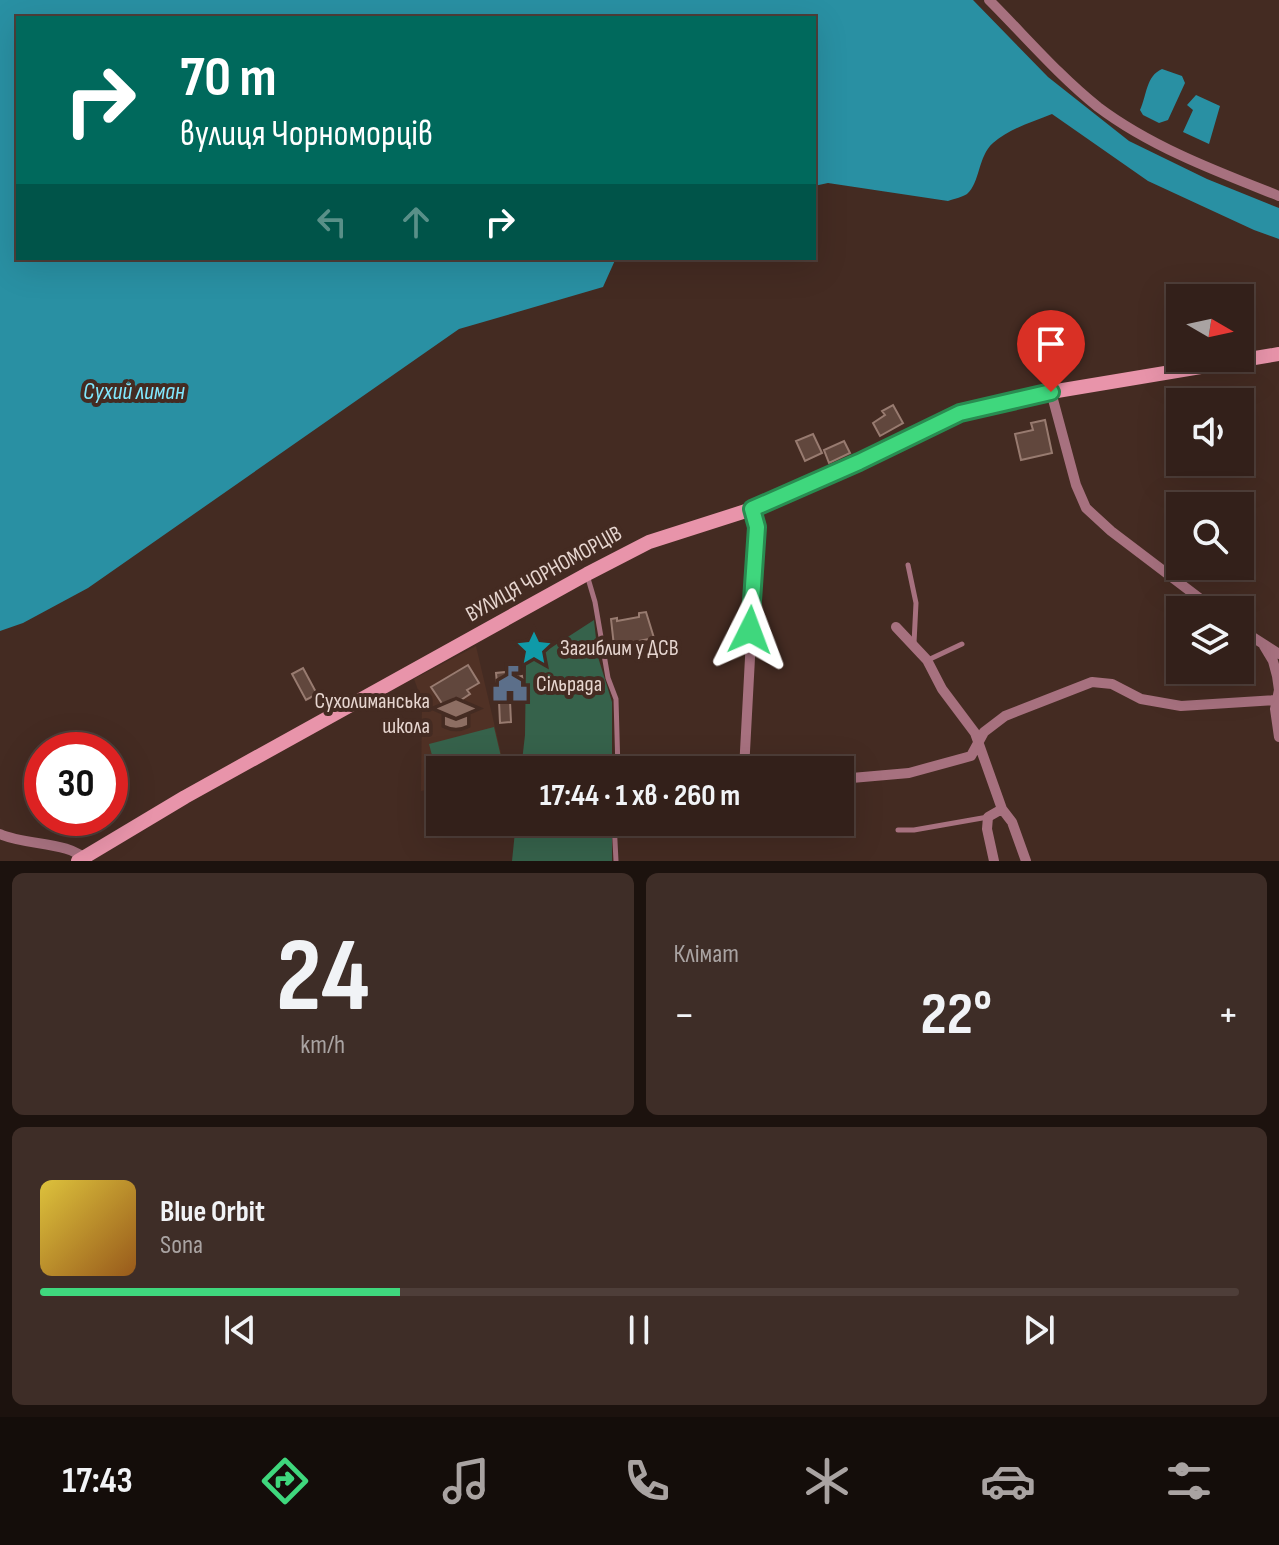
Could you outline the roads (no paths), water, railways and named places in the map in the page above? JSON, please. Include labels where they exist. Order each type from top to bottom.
[{"type":"main road","name":"ВУЛИЦЯ ЧОРНОМОРЦІВ","points":[[83,860],[185,797],[649,542],[752,509],[960,413],[1051,392],[1279,354]]},
{"type":"street","points":[[989,0],[1076,88],[1120,122],[1167,148],[1279,196]]},
{"type":"street","points":[[1051,392],[1076,485],[1086,508],[1111,531],[1197,596]]},
{"type":"street","points":[[745,756],[757,527],[752,509]]},
{"type":"street","points":[[896,627],[927,660],[942,689],[975,733],[1002,809],[1012,822],[1026,861]]},
{"type":"street","points":[[1254,639],[1279,654]]},
{"type":"street","points":[[1264,646],[1276,669],[1279,737]]},
{"type":"street","points":[[854,778],[909,773],[971,756],[984,732],[1005,716],[1092,682],[1112,684],[1141,699],[1181,706],[1276,700]]},
{"type":"street","points":[[994,861],[987,829],[988,817],[1002,809]]},
{"type":"street","points":[[0,834],[29,844],[71,849],[83,860]]},
{"type":"lane","points":[[908,565],[916,603],[913,646]]},
{"type":"lane","points":[[587,574],[608,678],[616,699],[618,756]]},
{"type":"lane","points":[[927,660],[962,644]]},
{"type":"lane","points":[[898,830],[988,817]]},
{"type":"lane","points":[[615,836],[616,861]]},
{"type":"water","name":"Сухий лиман","points":[[0,0],[973,0],[1048,77],[1129,141],[1207,179],[1279,208],[1279,239],[1148,181],[1052,114],[1013,130],[993,143],[984,155],[971,189],[965,195],[948,201],[828,183],[816,186],[816,16],[16,16],[16,260],[615,260],[603,287],[459,329],[88,588],[23,623],[0,631]]},
{"type":"water","points":[[1162,69],[1182,76],[1185,83],[1168,120],[1159,123],[1143,115],[1140,110],[1150,81]]},
{"type":"water","points":[[1196,95],[1220,106],[1209,144],[1183,132],[1193,110],[1187,105]]},
{"type":"place","name":"Загиблим у ДСВ","points":[[534,648]]},
{"type":"place","name":"Сільрада","points":[[510,684]]},
{"type":"place","name":"Сухолиманська школа","points":[[456,714]]}]
